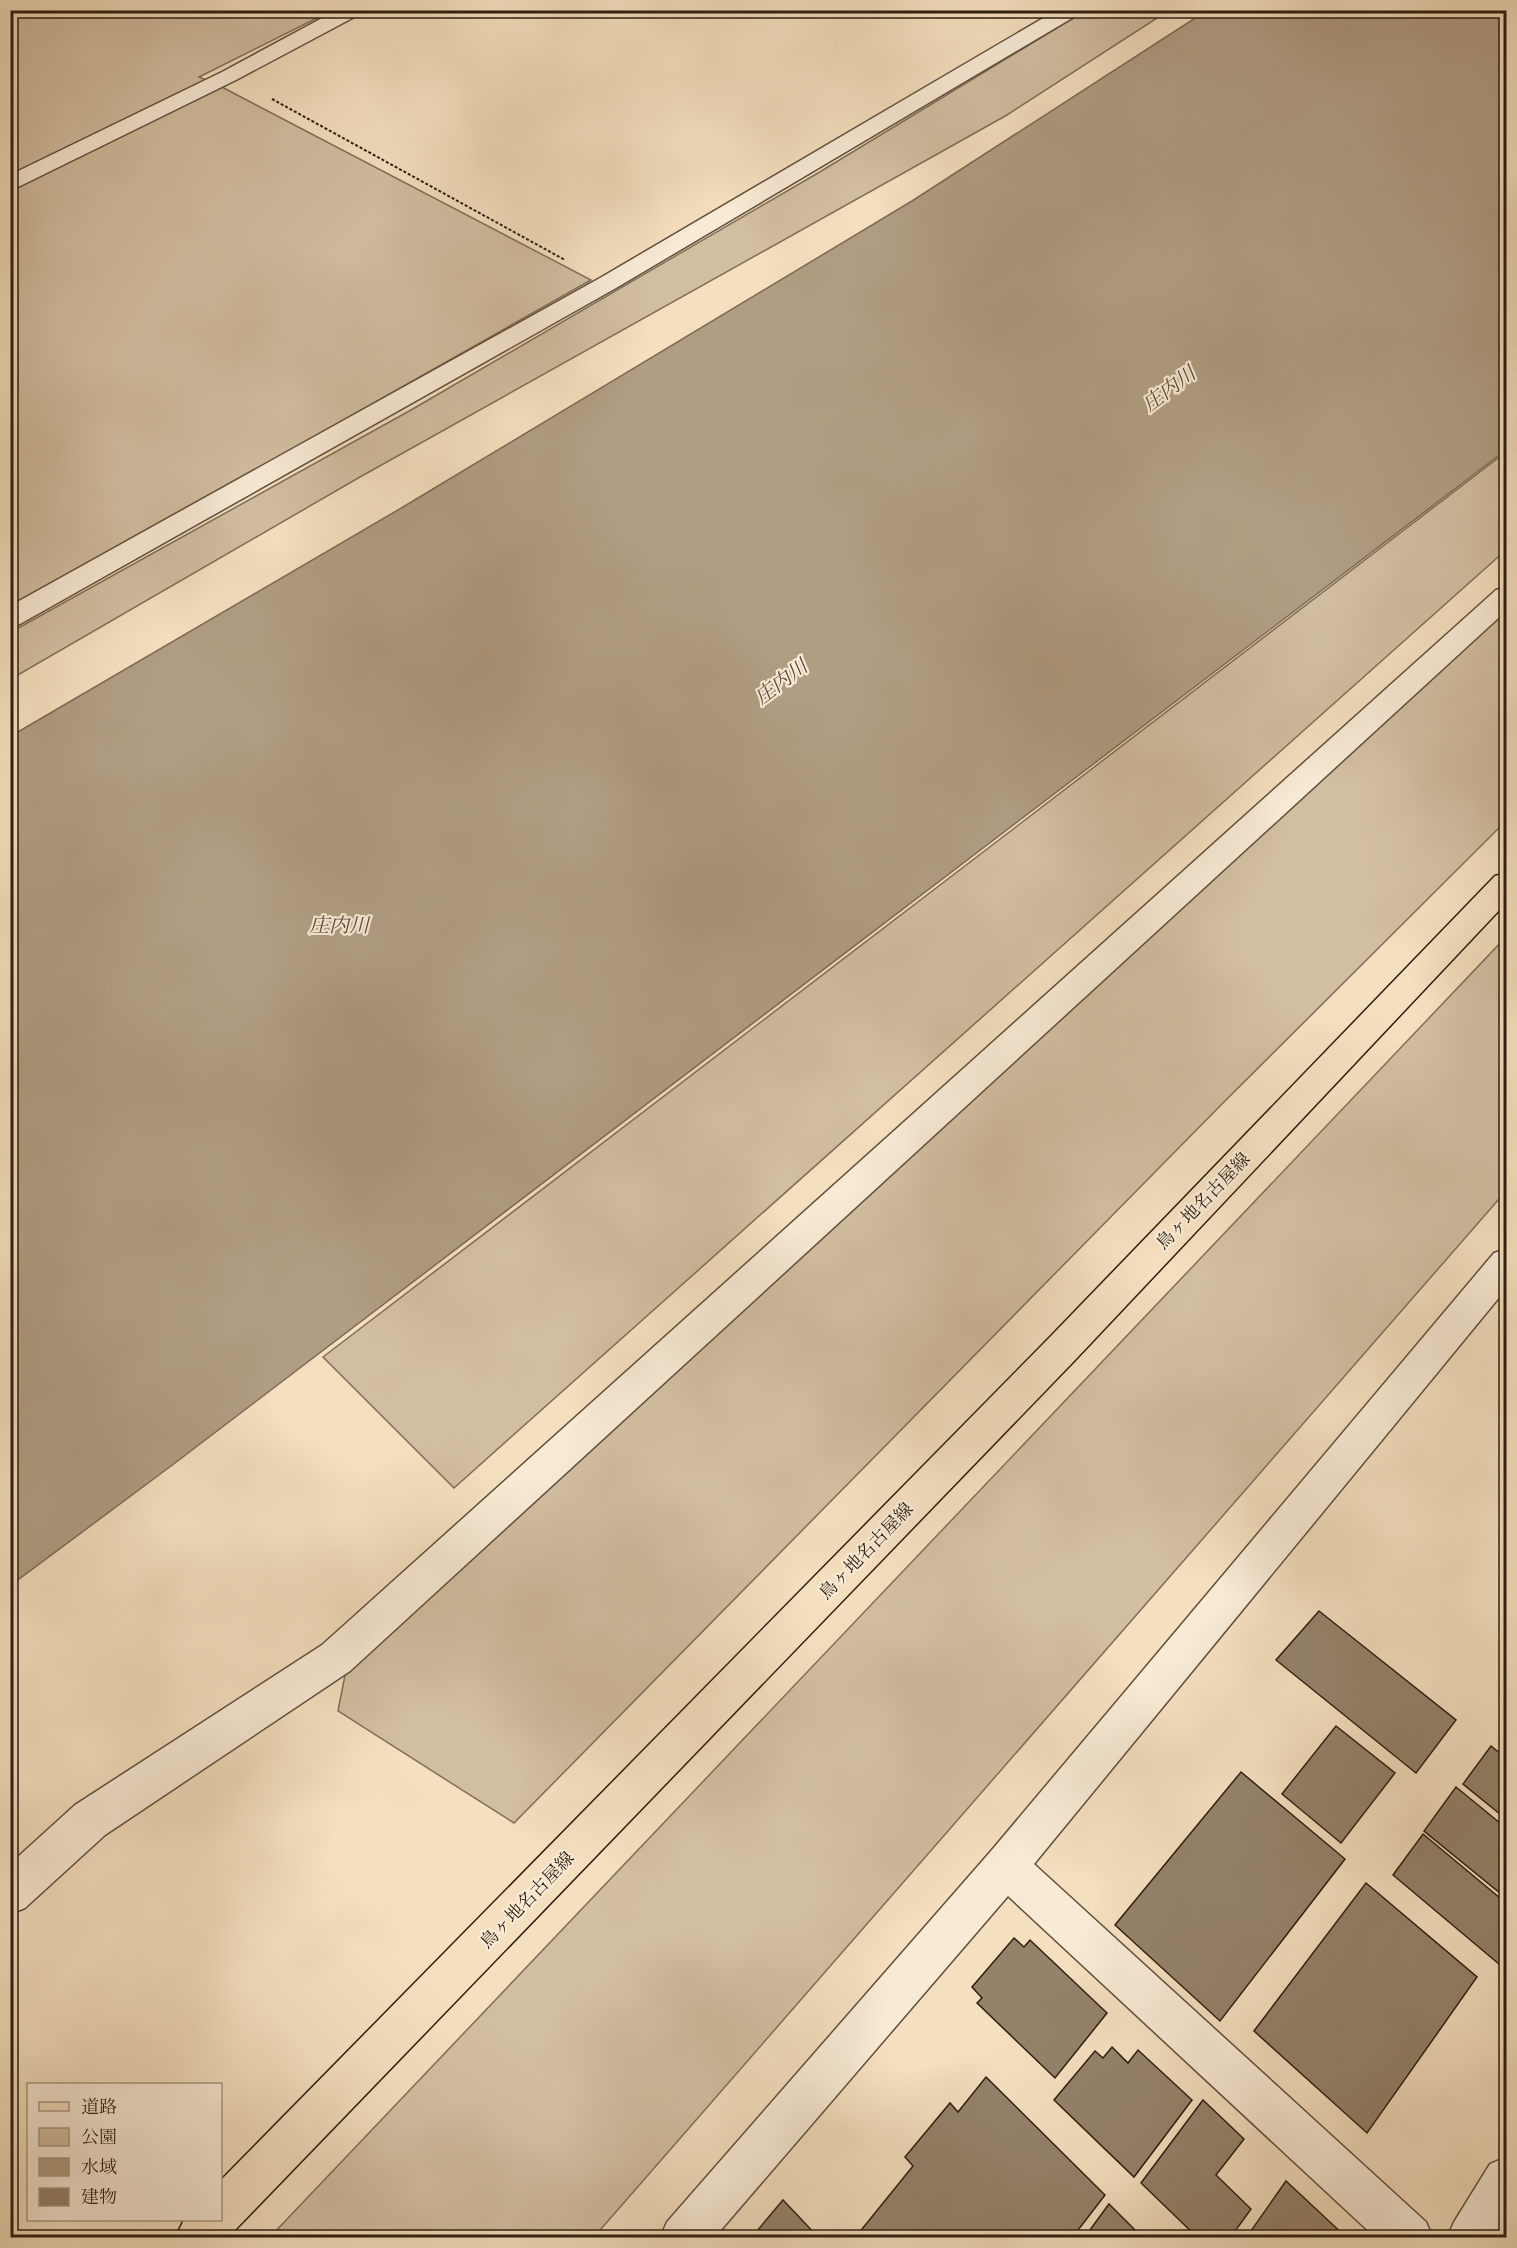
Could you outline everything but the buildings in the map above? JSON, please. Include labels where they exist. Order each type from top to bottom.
[{"type":"main road","name":"鳥ヶ地名古屋線","points":[[222,2212],[1055,1357],[1506,884]]},
{"type":"main road","points":[[198,2238],[215,2221]]},
{"type":"street","points":[[10,184],[230,76],[353,10]]},
{"type":"street","points":[[10,618],[608,283],[1072,10]]},
{"type":"street","points":[[10,1893],[90,1820],[336,1658],[1506,596]]},
{"type":"street","points":[[683,2238],[1006,1866],[1506,1264]]},
{"type":"street","points":[[1006,1866],[1410,2238]]},
{"type":"street","points":[[1470,2238],[1506,2180]]},
{"type":"path","points":[[230,76],[608,283]]},
{"type":"green space","points":[[11,11],[331,11],[199,77],[591,280],[11,608]]},
{"type":"green space","points":[[1085,11],[1168,11],[1007,115],[360,477],[11,679],[11,632],[411,410],[818,173]]},
{"type":"green space","points":[[1506,452],[1506,550],[454,1488],[323,1357]]},
{"type":"green space","points":[[1506,608],[1506,821],[1221,1105],[514,1823],[338,1711],[346,1670]]},
{"type":"green space","points":[[1506,937],[1506,1191],[594,2237],[270,2237]]},
{"type":"water","name":"庄内川","points":[[1206,11],[1506,11],[1506,450],[175,1463],[11,1585],[11,736],[403,507],[912,201]]}]
